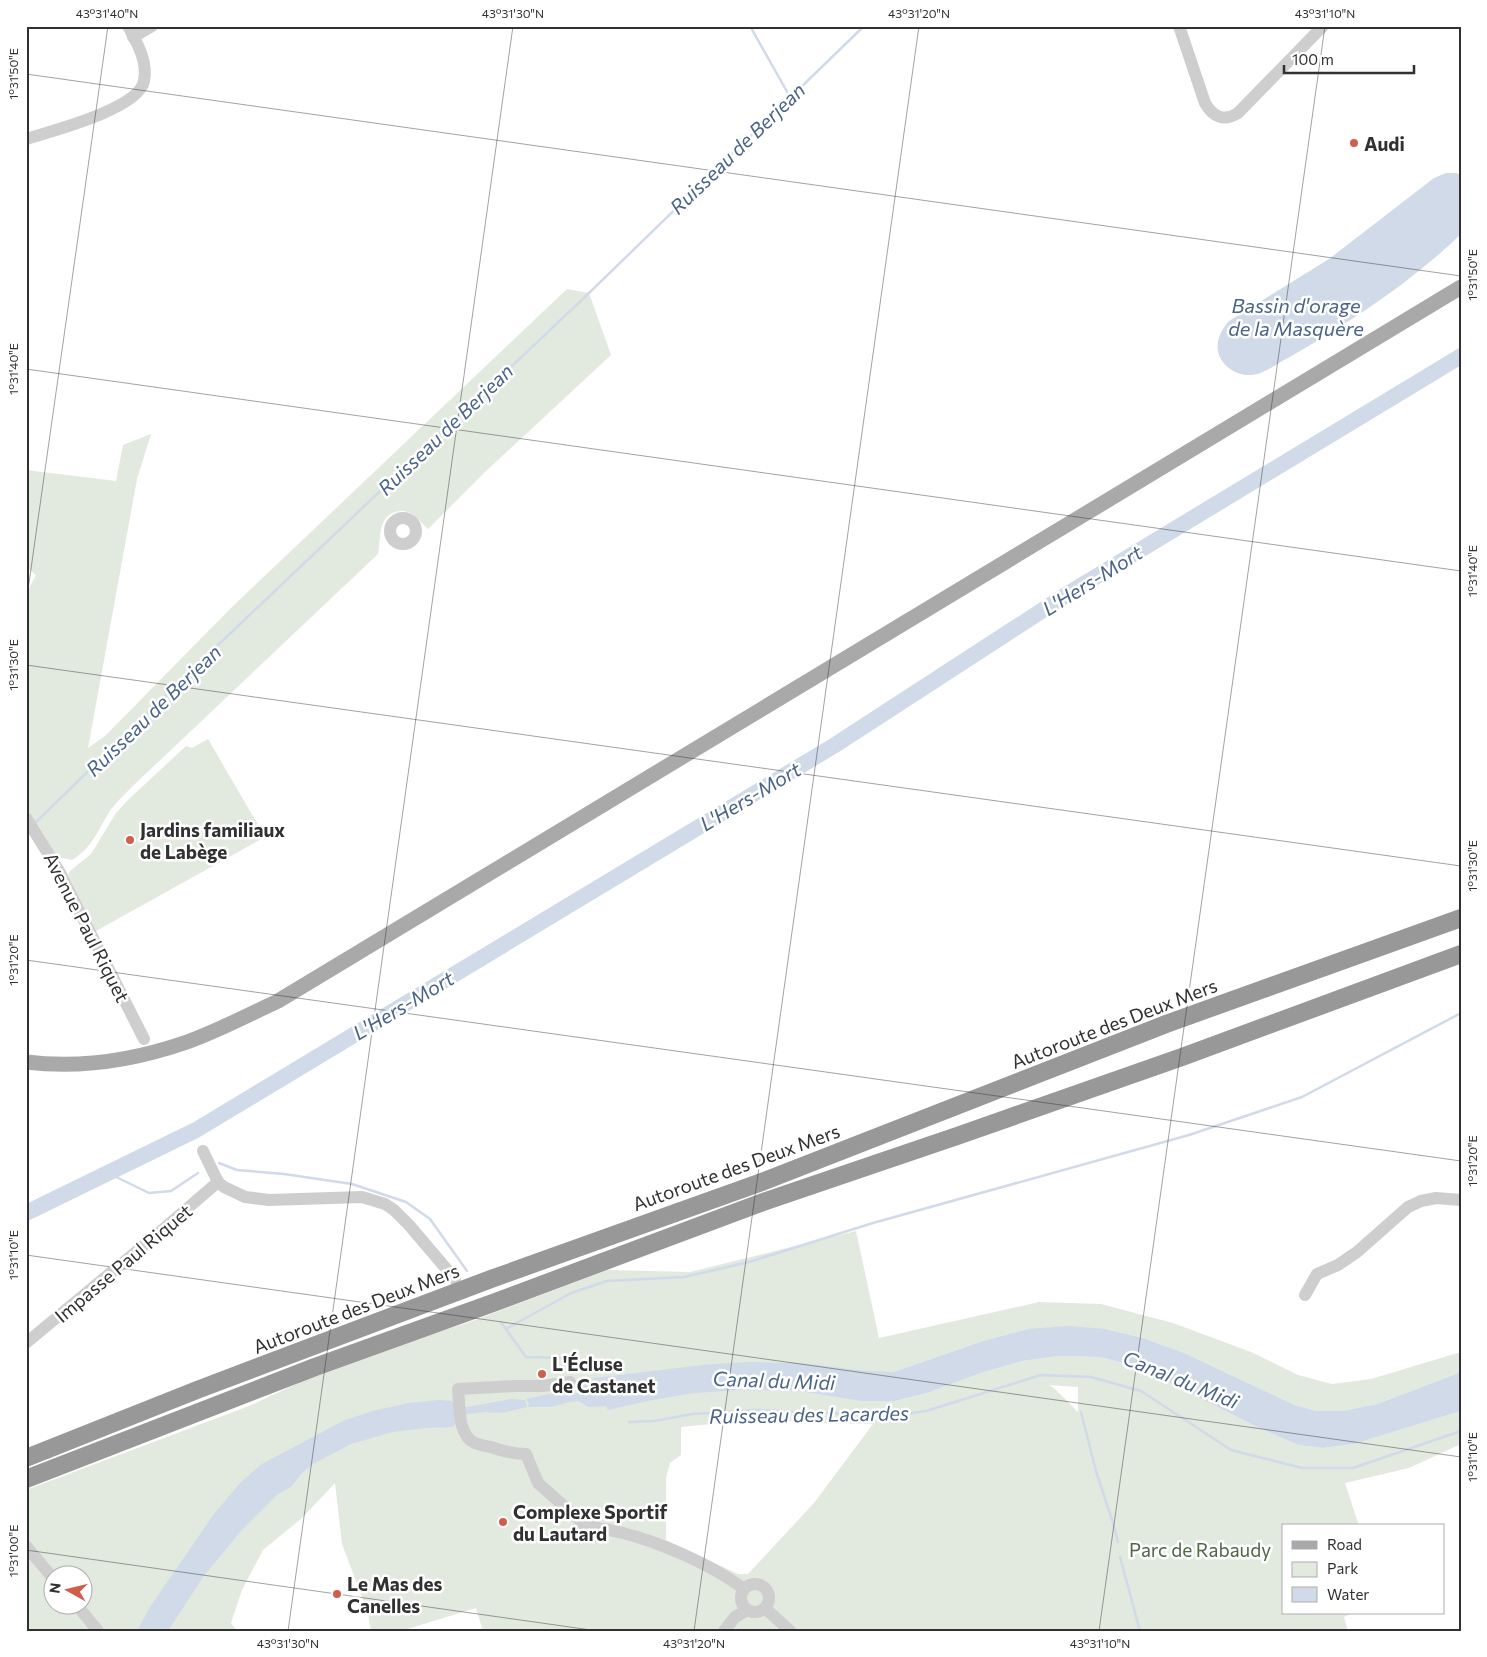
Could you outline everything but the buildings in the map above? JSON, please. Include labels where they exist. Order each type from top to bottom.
[{"type":"highway","name":"Autoroute des Deux Mers","points":[[26,1458],[197,1390],[482,1283],[758,1183],[1166,1024],[1461,918]]},
{"type":"highway","points":[[26,1479],[315,1367],[499,1301],[757,1204],[1172,1061],[1461,954]]},
{"type":"main road","points":[[26,1062],[93,1064],[124,1059],[188,1042],[278,1001],[1461,287]]},
{"type":"street","points":[[26,139],[100,115],[132,98],[140,91],[144,82],[145,67],[139,47],[131,31],[152,26]]},
{"type":"street","points":[[1179,26],[1205,103],[1215,116],[1225,118],[1232,117],[1238,113],[1323,26]]},
{"type":"street","name":"Avenue Paul Riquet","points":[[26,818],[41,839],[59,871],[144,1039]]},
{"type":"street","points":[[203,1151],[218,1182],[233,1192],[256,1199],[362,1197],[375,1200],[394,1210],[455,1278]]},
{"type":"street","name":"Impasse Paul Riquet","points":[[26,1343],[174,1221],[218,1182]]},
{"type":"street","points":[[1305,1295],[1317,1274],[1338,1265],[1357,1252],[1408,1207],[1421,1201],[1436,1198],[1461,1200]]},
{"type":"street","points":[[570,1382],[543,1386],[458,1389],[465,1435],[474,1443],[516,1454],[526,1454],[538,1483],[583,1523],[592,1522],[596,1528],[636,1537],[684,1555],[720,1572],[744,1589]]},
{"type":"street","points":[[26,1546],[42,1565]]},
{"type":"street","points":[[754,1584],[765,1588],[769,1598],[765,1608],[753,1612],[748,1610],[741,1600],[744,1589],[754,1584]]},
{"type":"street","points":[[765,1608],[790,1631]]},
{"type":"street","points":[[724,1631],[735,1617],[748,1610]]},
{"type":"street","points":[[84,1614],[98,1631]]},
{"type":"green space","points":[[567,289],[589,293],[611,355],[485,472],[428,529],[410,513],[402,511],[394,512],[385,519],[380,534],[378,554],[124,795],[112,808],[95,837],[79,855],[72,860],[57,857],[26,813],[26,594],[36,575],[26,567],[26,470],[116,481],[123,445],[151,434],[137,479],[88,748],[105,736],[232,607]]},
{"type":"green space","points":[[208,739],[265,837],[96,931],[68,875],[70,871],[91,854],[116,813],[129,799],[186,746],[192,748]]},
{"type":"green space","name":"Parc de Rabaudy","points":[[856,1231],[879,1338],[1039,1302],[1101,1304],[1173,1323],[1251,1352],[1298,1375],[1332,1384],[1371,1379],[1461,1352],[1461,1372],[1377,1404],[1342,1411],[1316,1411],[1295,1405],[1182,1352],[1143,1338],[1106,1329],[1028,1329],[986,1340],[893,1372],[877,1372],[895,1401],[927,1393],[981,1373],[1022,1361],[1059,1356],[1100,1357],[1138,1367],[1255,1426],[1298,1445],[1323,1448],[1354,1444],[1461,1411],[1461,1444],[1409,1468],[1345,1483],[1358,1524],[1282,1524],[1282,1614],[1350,1614],[1344,1617],[1348,1631],[483,1631],[476,1608],[401,1631],[371,1631],[368,1613],[342,1544],[335,1483],[302,1518],[263,1550],[242,1590],[231,1623],[237,1631],[26,1631],[26,1490],[249,1406],[348,1360],[467,1323],[607,1270],[690,1272]],"holes":[[[1049,1385],[1078,1387],[1078,1412],[1055,1389]],[[760,1419],[873,1424],[814,1503],[748,1574],[738,1574],[666,1540],[666,1478],[670,1463],[681,1455],[681,1427]]]},
{"type":"water","name":"Bassin d'orage de la Masquère","points":[[1446,173],[1461,175],[1461,234],[1422,269],[1356,317],[1269,369],[1255,375],[1245,375],[1230,369],[1222,361],[1218,352],[1218,339],[1229,321],[1329,259],[1434,178]]},
{"type":"water","name":"Canal du Midi","points":[[1067,1326],[1106,1329],[1143,1338],[1182,1352],[1295,1405],[1316,1411],[1342,1411],[1377,1404],[1461,1372],[1461,1411],[1354,1444],[1323,1448],[1298,1445],[1255,1426],[1138,1367],[1100,1357],[1059,1356],[1022,1361],[981,1373],[927,1393],[895,1401],[862,1401],[800,1391],[740,1390],[694,1393],[608,1410],[606,1406],[588,1407],[579,1401],[551,1407],[528,1407],[529,1403],[526,1399],[549,1394],[578,1393],[587,1381],[595,1378],[702,1365],[748,1362],[802,1363],[866,1371],[893,1372],[986,1340],[1028,1329]]},
{"type":"water","points":[[512,1399],[525,1400],[527,1407],[502,1413],[468,1414],[458,1418],[453,1427],[392,1432],[351,1444],[313,1464],[301,1474],[291,1487],[278,1494],[241,1531],[203,1577],[168,1631],[137,1631],[150,1607],[214,1514],[241,1482],[262,1464],[345,1420],[373,1411],[409,1403],[439,1400],[451,1401],[457,1406],[467,1407]]},
{"type":"waterway","points":[[750,26],[790,97]]},
{"type":"waterway","name":"Ruisseau de Berjean","points":[[34,824],[218,645],[589,293],[864,26]]},
{"type":"waterway","name":"L'Hers-Mort","points":[[26,1213],[196,1130],[835,745],[1069,593],[1461,356]]},
{"type":"waterway","points":[[506,1329],[571,1293],[607,1281],[684,1277],[749,1262],[873,1223],[1189,1135],[1302,1097],[1461,1013]]},
{"type":"waterway","name":"Ruisseau des Lacardes","points":[[219,1163],[237,1170],[284,1174],[352,1184],[406,1202],[430,1219],[467,1271]]},
{"type":"waterway","name":"Ruisseau des Lacardes","points":[[108,1173],[149,1193],[171,1191],[198,1173]]},
{"type":"waterway","name":"Ruisseau des Lacardes","points":[[501,1322],[526,1357],[566,1358],[574,1370]]},
{"type":"waterway","name":"Ruisseau des Lacardes","points":[[629,1422],[654,1421],[693,1414],[757,1410],[892,1416],[926,1411],[1041,1375],[1091,1377],[1141,1391],[1231,1450],[1302,1468],[1353,1468],[1461,1431]]},
{"type":"waterway","name":"Ruisseau des Lacardes","points":[[1081,1412],[1096,1471],[1118,1542]]},
{"type":"waterway","name":"Ruisseau des Lacardes","points":[[1120,1557],[1140,1631]]},
{"type":"place","name":"Audi","points":[[1354,143]]},
{"type":"place","name":"Jardins familiaux de Labège","points":[[130,840]]},
{"type":"place","name":"L'Écluse de Castanet","points":[[542,1374]]},
{"type":"place","name":"Complexe Sportif du Lautard","points":[[503,1522]]},
{"type":"place","name":"Le Mas des Canelles","points":[[337,1594]]}]
